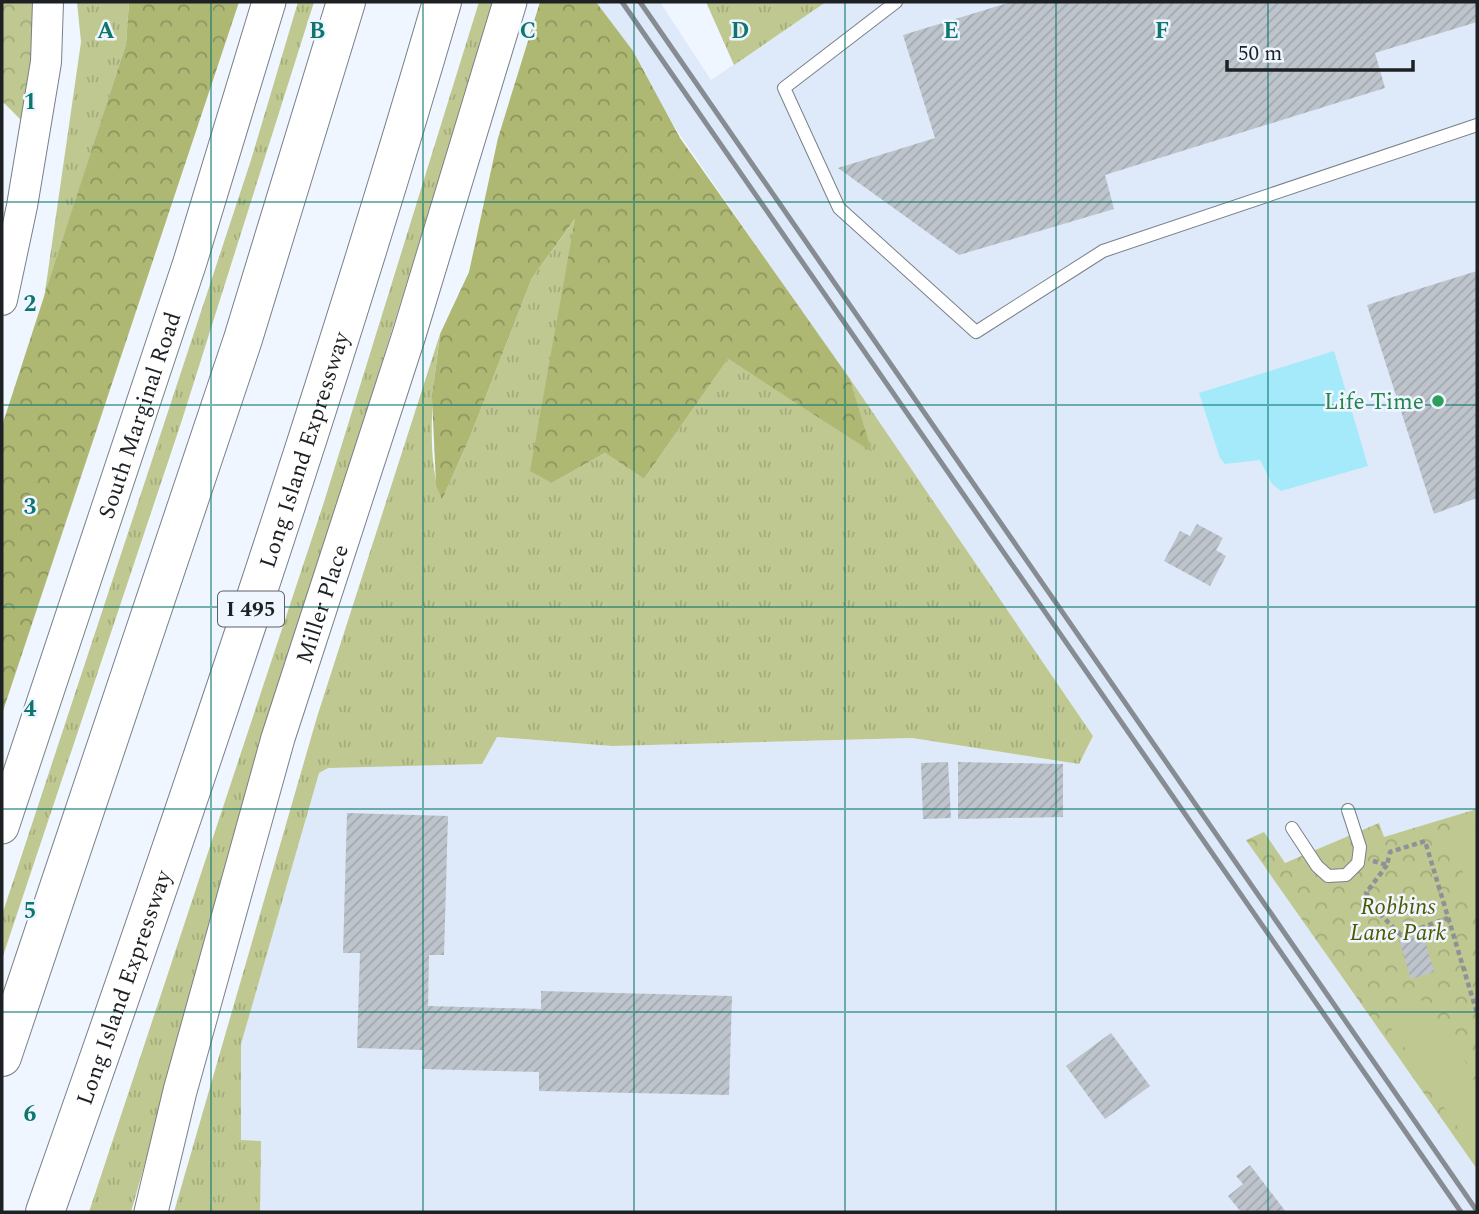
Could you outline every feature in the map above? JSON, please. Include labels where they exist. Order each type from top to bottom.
[{"type":"highway","points":[[2,1057],[243,339],[346,2]]},
{"type":"highway","name":"Long Island Expressway","points":[[45,1212],[139,945],[331,366],[442,2]]},
{"type":"main road","name":"South Marginal Road","points":[[2,827],[190,262],[269,2]]},
{"type":"main road","name":"Miller Place","points":[[154,1202],[183,1078],[278,738],[409,335],[510,2]]},
{"type":"street","points":[[2,300],[22,206],[46,62],[48,2]]},
{"type":"lane","points":[[896,2],[784,88],[839,208],[976,332],[1103,251],[1477,125]]},
{"type":"lane","points":[[1292,828],[1317,866],[1328,876],[1346,875],[1358,863],[1360,847],[1348,810]]},
{"type":"path","points":[[1448,918],[1401,935],[1381,915],[1366,893],[1387,865],[1390,852],[1425,841],[1477,1013]]},
{"type":"path","points":[[1359,857],[1387,865]]},
{"type":"shaded area","points":[[589,2],[660,2],[711,80],[826,2],[1477,2],[1477,1212],[182,1212],[307,757],[497,737],[612,746],[912,738],[1079,764],[1093,736]]},
{"type":"green space","points":[[2,2],[48,2],[34,133],[2,101]]},
{"type":"green space","points":[[77,2],[129,2],[126,44],[44,299],[81,42]]},
{"type":"green space","points":[[129,2],[239,2],[2,714],[2,426],[126,44]]},
{"type":"green space","points":[[298,2],[314,2],[182,420],[2,959],[2,915],[251,160]]},
{"type":"green space","points":[[479,2],[494,2],[285,674],[131,1212],[89,1212],[324,502]]},
{"type":"green space","points":[[540,2],[596,2],[633,51],[680,138],[850,379],[872,452],[728,359],[644,479],[605,453],[552,483],[530,471],[575,219],[532,278],[470,437],[442,500],[436,485],[432,398],[440,334],[469,272],[498,138]]},
{"type":"green space","points":[[706,2],[826,2],[734,65]]},
{"type":"green space","points":[[576,218],[552,483],[605,453],[644,479],[728,359],[871,450],[850,379],[1093,736],[1079,764],[912,738],[612,746],[497,737],[482,764],[328,768],[319,773],[241,1044],[241,1140],[261,1141],[260,1212],[174,1212],[317,717],[440,334],[433,395],[432,441],[436,483],[442,500],[470,437],[532,278]]},
{"type":"green space","name":"Robbins Lane Park","points":[[1477,809],[1477,1169],[1246,840],[1264,832],[1285,863],[1379,823],[1384,837]]},
{"type":"green space","points":[[1477,824],[1477,920],[1451,833]]},
{"type":"green space","points":[[1422,1000],[1473,1073],[1439,1097],[1388,1024]]},
{"type":"green space","points":[[1475,1079],[1477,1083],[1477,1155],[1441,1103]]},
{"type":"water","points":[[1334,351],[1368,466],[1281,491],[1272,484],[1260,460],[1225,464],[1220,458],[1199,393]]},
{"type":"building","points":[[1011,2],[1477,2],[1477,22],[1375,53],[1385,88],[1105,175],[1114,209],[959,255],[838,168],[935,138],[903,35]]},
{"type":"building","name":"Life Time","points":[[1477,271],[1477,498],[1434,514],[1367,305]]},
{"type":"building","points":[[1197,524],[1223,538],[1216,550],[1226,556],[1210,586],[1164,561],[1180,531],[1190,536]]},
{"type":"building","points":[[948,762],[951,818],[923,819],[921,763]]},
{"type":"building","points":[[958,762],[1063,764],[1063,817],[958,819]]},
{"type":"building","points":[[347,813],[448,816],[444,955],[429,955],[428,1006],[541,1009],[541,991],[732,996],[729,1095],[539,1091],[539,1072],[422,1069],[423,1050],[357,1048],[360,953],[343,953]]},
{"type":"building","points":[[1423,933],[1434,972],[1411,979],[1399,940]]},
{"type":"building","points":[[1111,1033],[1150,1086],[1105,1119],[1066,1066]]},
{"type":"building","points":[[1250,1165],[1286,1212],[1241,1212],[1228,1196],[1243,1184],[1236,1176]]},
{"type":"railway","points":[[622,2],[1461,1212]]},
{"type":"railway","points":[[640,2],[1477,1211]]},
{"type":"place","name":"Life Time","points":[[1438,401]]}]
